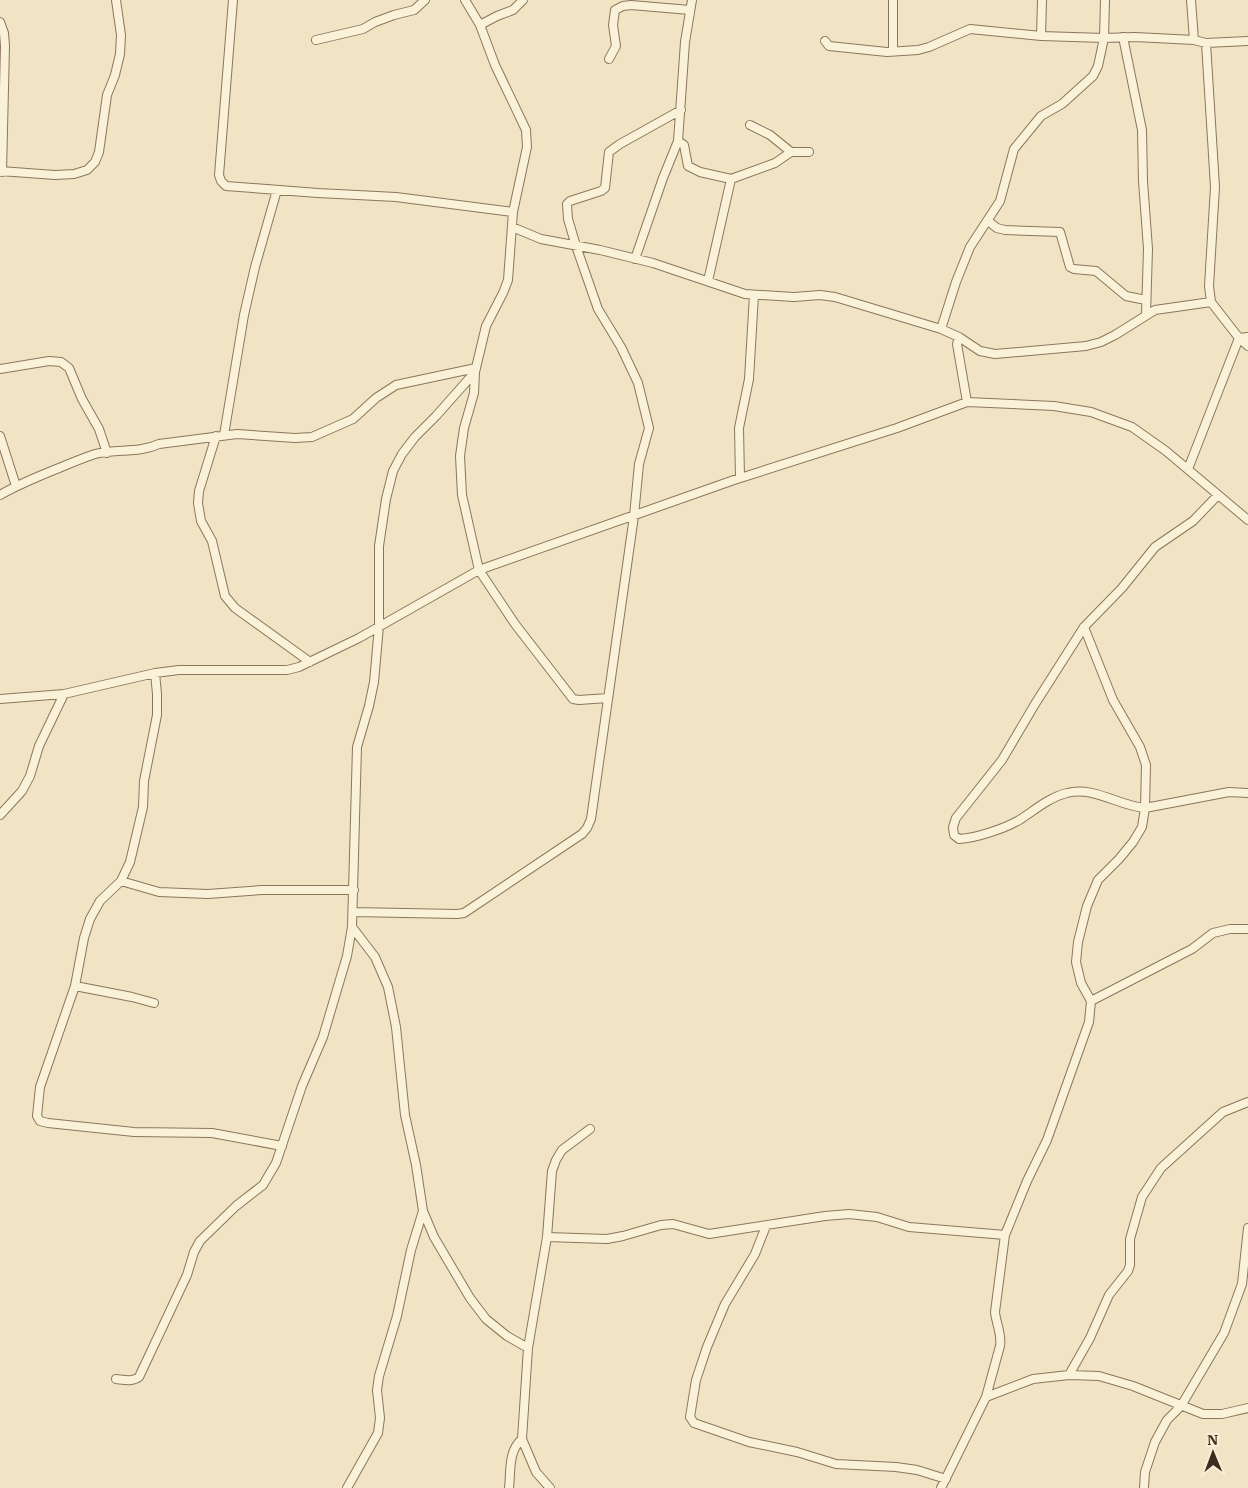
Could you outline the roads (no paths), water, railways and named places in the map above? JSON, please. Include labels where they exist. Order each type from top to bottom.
[{"type":"street","points":[[0,22],[4,33],[5,46],[1,172],[55,175],[74,174],[87,170],[95,162],[99,152],[107,95],[120,54],[121,35],[116,0]]},
{"type":"street","points":[[233,0],[219,175],[221,181],[226,186],[396,197],[513,212]]},
{"type":"street","points":[[316,40],[363,29],[375,22],[414,10],[425,0]]},
{"type":"street","points":[[465,0],[480,25],[495,65],[526,130],[527,147],[513,212],[508,280],[486,326],[476,370],[474,393],[464,428],[460,456],[462,495],[479,570],[515,624],[573,699],[608,698]]},
{"type":"street","points":[[480,25],[513,10],[523,0]]},
{"type":"street","points":[[635,258],[678,141],[685,42],[692,0]]},
{"type":"street","points":[[892,0],[893,51]]},
{"type":"street","points":[[1041,36],[1042,0]]},
{"type":"street","points":[[942,329],[956,282],[970,247],[1000,201],[1014,149],[1041,116],[1062,104],[1093,76],[1098,66],[1104,38],[1105,0]]},
{"type":"street","points":[[1191,0],[1194,40]]},
{"type":"street","points":[[609,59],[616,46],[613,25],[615,10],[631,5],[690,10]]},
{"type":"street","points":[[825,41],[829,46],[893,51],[918,50],[929,47],[970,28],[1041,36],[1194,40],[1206,43],[1248,41]]},
{"type":"street","points":[[1123,37],[1142,130],[1143,181],[1148,249],[1146,315]]},
{"type":"street","points":[[1206,43],[1215,187],[1210,266],[1211,302],[1238,338],[1248,346]]},
{"type":"street","points":[[353,912],[457,914],[464,912],[582,834],[591,819],[634,516],[638,464],[648,434],[649,422],[638,382],[598,308],[576,246],[568,219],[567,204],[570,201],[605,188],[609,152],[681,110]]},
{"type":"street","points":[[750,125],[770,135],[791,152]]},
{"type":"street","points":[[678,141],[684,145],[688,166],[700,172],[731,178],[742,176],[775,163],[791,152],[810,152]]},
{"type":"street","points":[[708,281],[731,178]]},
{"type":"street","points":[[277,190],[255,267],[220,436],[199,492],[198,503],[201,521],[212,541],[225,596],[235,608],[310,662]]},
{"type":"street","points":[[988,221],[997,228],[1005,230],[1060,232],[1070,267],[1074,270],[1096,271],[1126,296],[1146,300]]},
{"type":"street","points":[[512,227],[541,239],[635,258],[745,294],[794,297],[835,296],[942,329],[959,337],[980,351],[995,354],[1086,346],[1108,338],[1155,310],[1211,302]]},
{"type":"street","points":[[740,478],[740,428],[749,379],[754,295]]},
{"type":"street","points":[[959,337],[958,344],[967,402]]},
{"type":"street","points":[[1238,338],[1248,337]]},
{"type":"street","points":[[1188,470],[1238,338]]},
{"type":"street","points":[[0,369],[49,361],[61,362],[69,368],[82,399],[99,430],[107,453]]},
{"type":"street","points":[[0,495],[16,486],[88,457],[107,453],[132,452],[149,449],[160,444],[237,434],[295,438],[312,437],[353,420],[381,394],[396,385],[476,370]]},
{"type":"street","points":[[116,1379],[131,1381],[139,1377],[187,1275],[200,1240],[236,1206],[264,1185],[276,1163],[302,1086],[323,1037],[347,956],[352,927],[357,747],[370,706],[374,682],[378,626],[379,546],[386,499],[393,471],[402,454],[414,437],[436,416],[476,370]]},
{"type":"street","points":[[0,699],[64,694],[155,673],[179,670],[287,670],[299,667],[479,570],[740,478],[897,428],[967,402],[1054,406],[1091,412],[1132,427],[1166,451],[1248,520]]},
{"type":"street","points":[[0,436],[16,486]]},
{"type":"street","points":[[1218,494],[1193,521],[1155,547],[1122,588],[1084,627],[1002,760],[956,818],[953,827],[954,835],[959,839],[987,833],[1019,820],[1039,806],[1069,792],[1083,791],[1104,796],[1132,807],[1146,808],[1229,792],[1248,793]]},
{"type":"street","points":[[941,1488],[986,1397],[1001,1338],[996,1324],[995,1312],[1005,1235],[1047,1140],[1082,1044],[1088,1022],[1092,1001],[1080,983],[1076,962],[1078,942],[1087,906],[1098,880],[1133,842],[1142,827],[1146,808],[1146,765],[1140,747],[1113,700],[1084,627]]},
{"type":"street","points":[[155,673],[156,715],[144,781],[143,807],[130,862],[121,880],[100,901],[90,919],[84,938],[75,986],[40,1087],[37,1116],[40,1120],[48,1123],[134,1132],[212,1133],[282,1146]]},
{"type":"street","points":[[0,815],[22,791],[30,776],[39,746],[64,694]]},
{"type":"street","points":[[121,880],[158,892],[208,894],[262,890],[354,890]]},
{"type":"street","points":[[352,927],[375,957],[388,987],[396,1027],[406,1115],[423,1211],[434,1237],[470,1298],[486,1320],[507,1336],[528,1348]]},
{"type":"street","points":[[1092,1001],[1192,949],[1213,933],[1230,929],[1248,929]]},
{"type":"street","points":[[75,986],[154,1003]]},
{"type":"street","points":[[1069,1375],[1090,1338],[1108,1294],[1128,1271],[1130,1265],[1130,1239],[1142,1197],[1161,1168],[1223,1112],[1248,1102]]},
{"type":"street","points":[[550,1488],[536,1472],[522,1439],[528,1348],[547,1238],[552,1171],[562,1150],[590,1129]]},
{"type":"street","points":[[347,1488],[378,1433],[380,1418],[377,1390],[379,1376],[397,1316],[411,1250],[423,1211]]},
{"type":"street","points":[[547,1238],[607,1239],[661,1225],[673,1224],[709,1234],[824,1216],[849,1214],[877,1216],[909,1227],[1005,1235]]},
{"type":"street","points":[[766,1226],[755,1254],[725,1304],[706,1347],[696,1380],[690,1417],[692,1421],[749,1442],[797,1452],[836,1464],[896,1467],[917,1470],[946,1478]]},
{"type":"street","points":[[1144,1488],[1145,1472],[1155,1442],[1167,1420],[1181,1406],[1224,1333],[1245,1284],[1248,1228]]},
{"type":"street","points":[[986,1397],[1033,1380],[1069,1375],[1099,1376],[1133,1386],[1203,1414],[1222,1414],[1248,1408]]},
{"type":"street","points":[[509,1488],[512,1453],[522,1439]]}]
